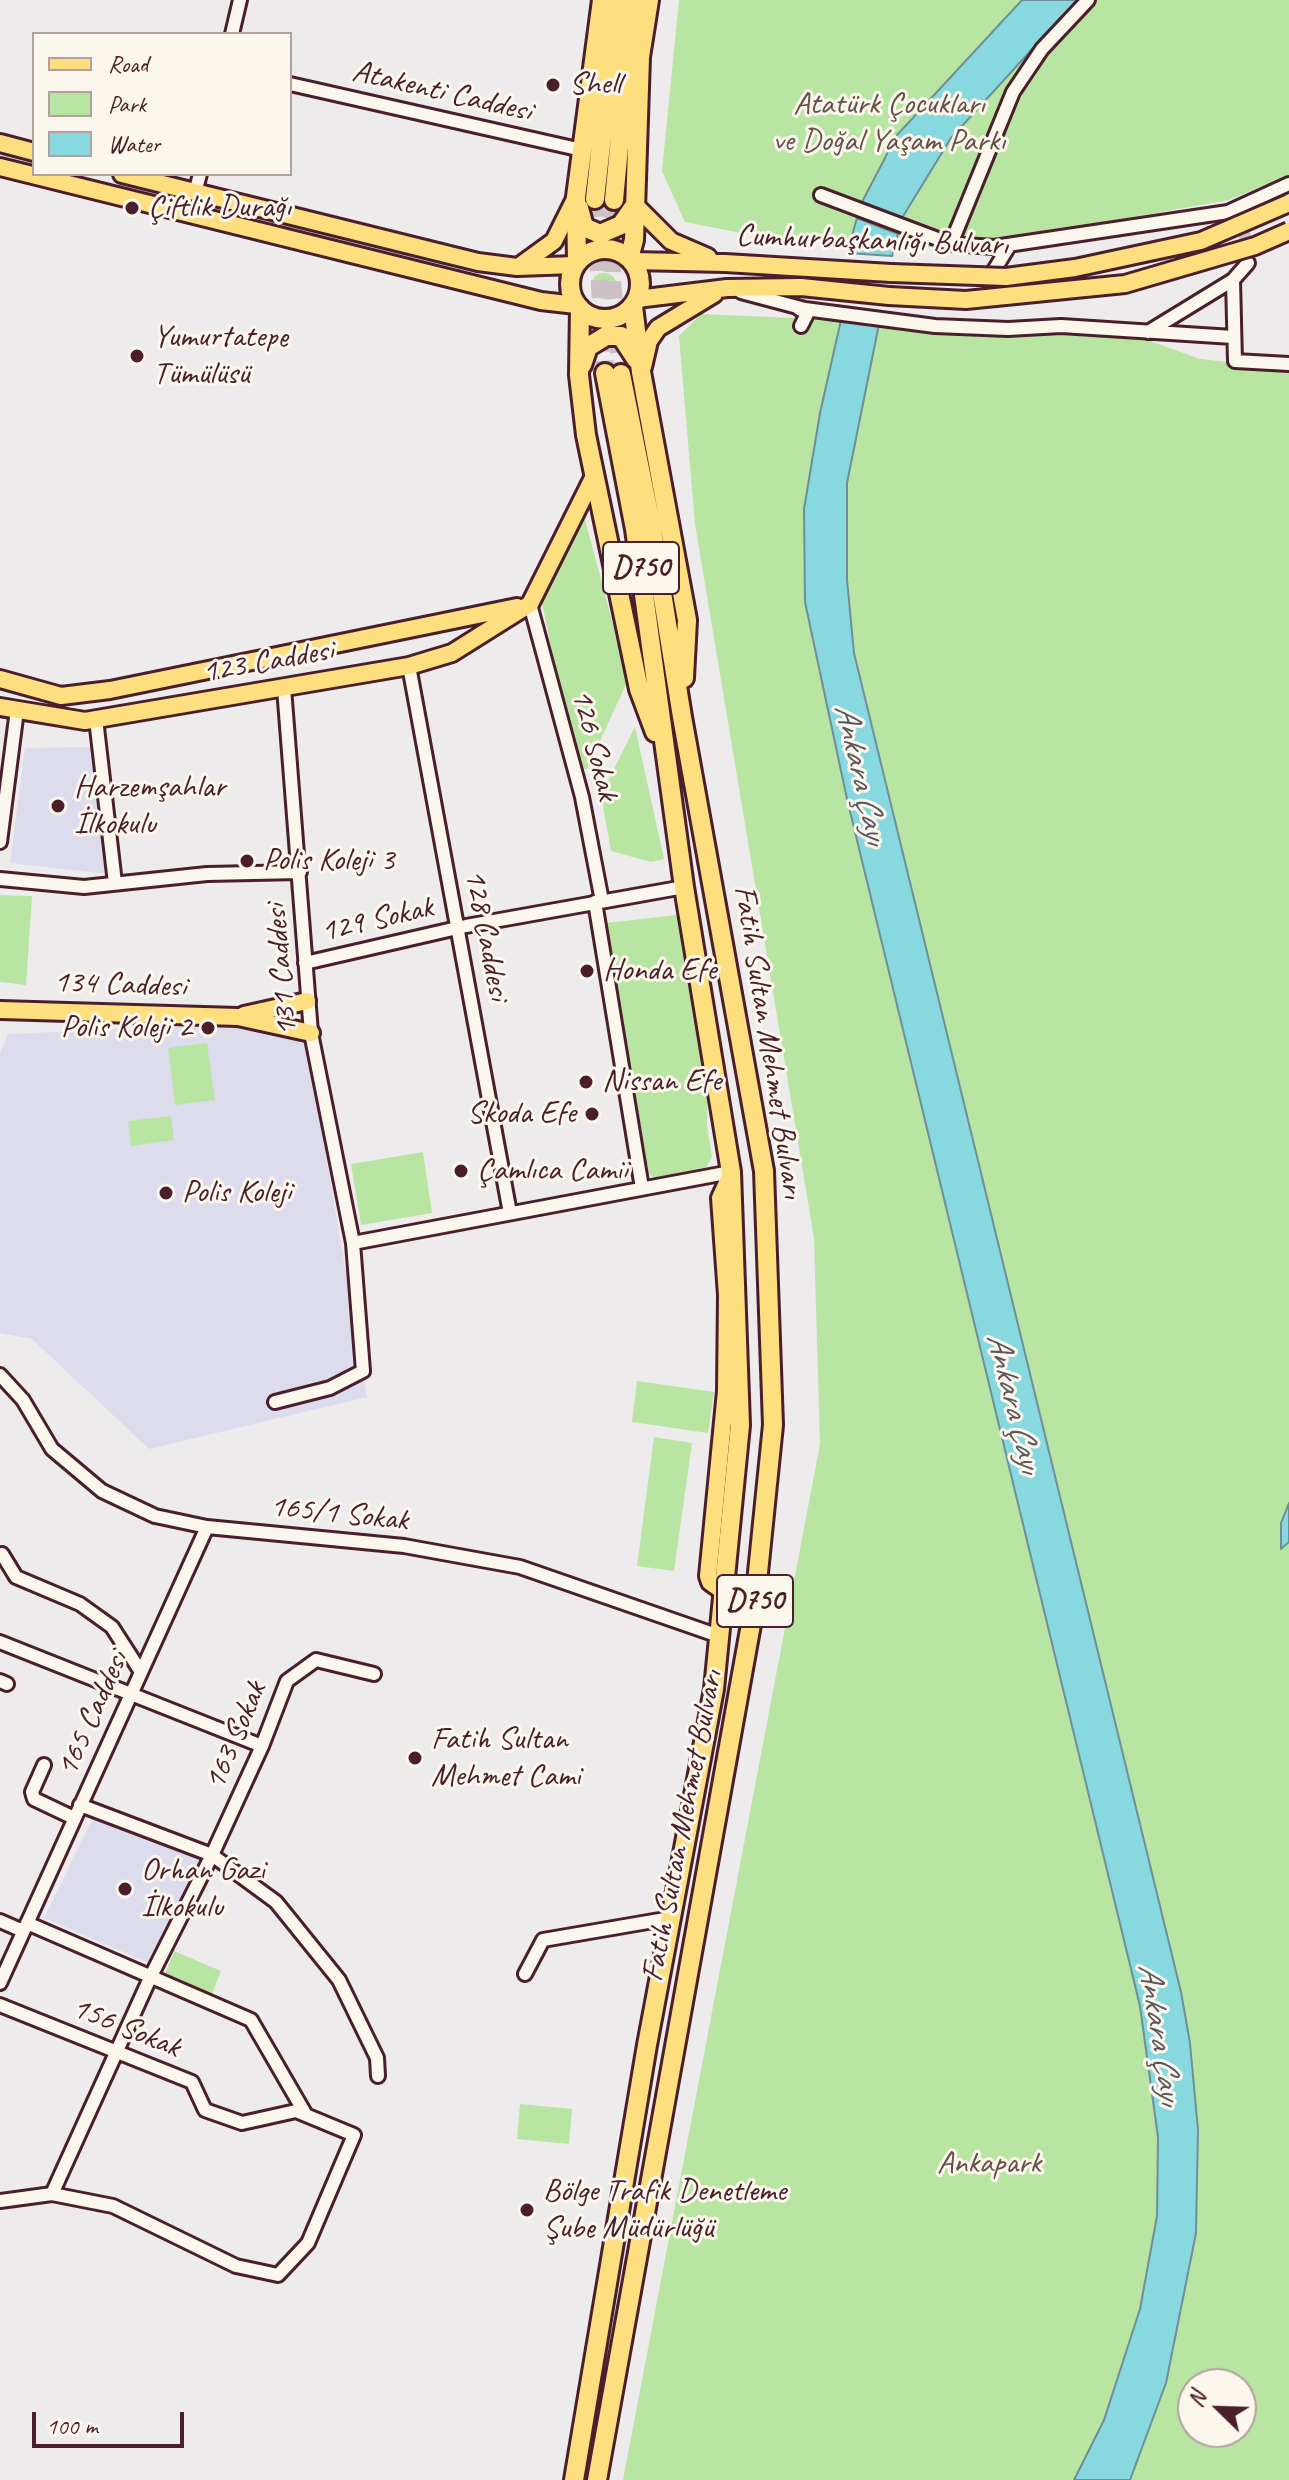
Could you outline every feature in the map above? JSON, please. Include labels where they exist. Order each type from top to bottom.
[{"type":"highway","points":[[595,199],[582,150],[602,0]]},
{"type":"highway","points":[[617,0],[595,199],[584,227],[600,234],[621,225],[635,205]]},
{"type":"highway","points":[[633,0],[595,199],[570,283],[578,306],[579,375],[594,476],[639,689],[667,764]]},
{"type":"highway","points":[[578,306],[604,320],[625,314],[635,302],[641,284],[631,260],[640,57],[649,0]]},
{"type":"highway","points":[[576,264],[594,250],[605,248],[631,260]]},
{"type":"highway","points":[[635,302],[641,372],[687,620],[682,717]]},
{"type":"highway","points":[[579,375],[588,347],[606,336],[621,336],[630,346],[641,372]]},
{"type":"highway","name":"Fatih Sultan Mehmet Bulvarı","points":[[574,2480],[671,1918],[714,1689],[740,1425],[731,1172],[684,887],[613,374],[651,524],[682,717],[764,1171],[773,1425],[755,1602],[598,2477]]},
{"type":"highway","points":[[563,2480],[594,2369]]},
{"type":"main road","points":[[0,143],[32,151]]},
{"type":"main road","points":[[0,167],[32,175]]},
{"type":"main road","points":[[36,176],[526,297],[578,306]]},
{"type":"main road","points":[[130,176],[417,248],[517,267],[576,264]]},
{"type":"main road","points":[[517,267],[554,241],[595,199]]},
{"type":"main road","name":"Cumhurbaşkanlığı Bulvarı","points":[[631,260],[990,277],[1075,268],[1201,241],[1289,203]]},
{"type":"main road","points":[[635,205],[671,241],[725,263]]},
{"type":"main road","name":"Cumhurbaşkanlığı Bulvarı","points":[[635,302],[726,288],[836,289],[943,301],[1080,291],[1146,280],[1255,246],[1289,231]]},
{"type":"main road","points":[[641,372],[649,341],[658,328],[691,305],[726,288]]},
{"type":"main road","points":[[530,604],[594,476]]},
{"type":"main road","name":"123 Caddesi","points":[[0,707],[85,721],[409,666],[452,653],[530,604]]},
{"type":"main road","name":"123 Caddesi","points":[[0,679],[61,696],[110,690],[530,604]]},
{"type":"main road","name":"134 Caddesi","points":[[238,1017],[307,1001]]},
{"type":"main road","name":"134 Caddesi","points":[[0,1010],[238,1017],[311,1033]]},
{"type":"street","points":[[232,32],[240,0]]},
{"type":"street","points":[[951,244],[1013,92],[1042,49],[1088,0]]},
{"type":"street","name":"Atakenti Caddesi","points":[[292,84],[582,150]]},
{"type":"street","points":[[195,193],[199,176]]},
{"type":"street","points":[[821,195],[908,231],[951,244],[1009,246],[1228,212],[1289,184]]},
{"type":"street","points":[[990,277],[1009,246]]},
{"type":"street","points":[[1148,332],[1233,280],[1248,263]]},
{"type":"street","points":[[1233,280],[1235,361],[1289,364]]},
{"type":"street","points":[[726,288],[795,306],[968,328],[1061,326],[1233,337]]},
{"type":"street","points":[[795,306],[807,314],[801,326]]},
{"type":"street","name":"126 Sokak","points":[[530,604],[582,797],[642,1188]]},
{"type":"street","name":"128 Caddesi","points":[[409,666],[510,1213]]},
{"type":"street","name":"131 Caddesi","points":[[275,1402],[330,1388],[363,1371],[353,1243],[307,1001],[300,872],[284,688]]},
{"type":"street","points":[[0,842],[17,710]]},
{"type":"street","points":[[96,719],[115,883]]},
{"type":"street","points":[[0,879],[84,887],[207,874],[300,872]]},
{"type":"street","name":"129 Sokak","points":[[305,963],[459,928],[684,887]]},
{"type":"street","points":[[353,1243],[731,1172]]},
{"type":"street","name":"165/1 Sokak","points":[[0,1375],[23,1400],[52,1449],[102,1491],[155,1516],[207,1527],[404,1546],[520,1567],[719,1636]]},
{"type":"street","name":"165 Caddesi","points":[[25,1927],[207,1527]]},
{"type":"street","points":[[2,1554],[16,1577],[80,1604],[112,1627],[141,1672]]},
{"type":"street","points":[[0,1642],[262,1746]]},
{"type":"street","name":"163 Sokak","points":[[52,2194],[150,1978],[262,1746],[287,1681],[316,1660],[374,1674]]},
{"type":"street","points":[[44,1765],[32,1792],[34,1799],[74,1818]]},
{"type":"street","points":[[80,1805],[212,1855],[276,1902],[339,1980],[377,2058],[378,2076]]},
{"type":"street","points":[[525,1974],[543,1940],[671,1918]]},
{"type":"street","points":[[0,1921],[25,1927],[251,2020],[306,2115]]},
{"type":"street","points":[[0,1983],[25,1927]]},
{"type":"street","name":"156 Sokak","points":[[0,2005],[115,2054],[192,2082],[205,2110],[242,2123],[296,2111],[354,2135],[308,2243],[278,2275],[236,2266],[113,2206],[52,2194]]},
{"type":"street","points":[[0,2201],[52,2194]]},
{"type":"shaded area","name":"Harzemşahlar İlkokulu","points":[[91,747],[108,874],[10,863],[25,748]]},
{"type":"shaded area","name":"Polis Koleji","points":[[238,1024],[306,1038],[367,1397],[149,1449],[32,1339],[0,1333],[0,1053],[8,1034]]},
{"type":"shaded area","name":"Orhan Gazi İlkokulu","points":[[93,1818],[205,1859],[156,1966],[44,1918]]},
{"type":"green space","name":"Atatürk Çocukları ve Doğal Yaşam Parkı","points":[[679,0],[1289,0],[1289,175],[1229,200],[1045,233],[915,249],[772,239],[685,222],[662,171]]},
{"type":"green space","points":[[604,273],[613,277],[617,286],[613,295],[604,299],[595,295],[591,286],[595,277]]},
{"type":"green space","name":"Ankapark","points":[[701,314],[841,320],[952,334],[1031,333],[1147,340],[1200,359],[1289,369],[1289,2480],[623,2480],[820,1444],[814,1238],[695,524],[679,336]]},
{"type":"green space","points":[[584,516],[628,680],[587,769],[577,769],[542,603]]},
{"type":"green space","points":[[635,727],[664,859],[651,862],[611,851],[603,806],[605,787]]},
{"type":"green space","points":[[0,895],[32,896],[26,985],[0,982]]},
{"type":"green space","points":[[677,915],[708,1073],[707,1126],[712,1157],[706,1167],[655,1178],[649,1174],[606,923]]},
{"type":"green space","points":[[207,1043],[215,1100],[175,1105],[168,1048]]},
{"type":"green space","points":[[171,1116],[174,1140],[131,1146],[128,1121]]},
{"type":"green space","points":[[423,1152],[432,1213],[361,1225],[351,1164]]},
{"type":"green space","points":[[637,1381],[714,1392],[708,1433],[632,1422]]},
{"type":"green space","points":[[654,1437],[692,1443],[674,1571],[637,1566]]},
{"type":"green space","points":[[174,1951],[221,1971],[211,1996],[164,1977]]},
{"type":"green space","points":[[520,2104],[572,2109],[569,2144],[517,2139]]},
{"type":"water","points":[[1022,0],[1077,0],[951,138],[902,218],[862,202],[897,135]]},
{"type":"water","points":[[857,218],[898,234],[892,256],[847,253]]},
{"type":"water","name":"Ankara Çayı","points":[[841,320],[879,324],[847,483],[847,580],[854,653],[1181,1992],[1190,2043],[1198,2130],[1196,2233],[1166,2383],[1130,2480],[1074,2480],[1104,2420],[1140,2309],[1157,2216],[1158,2137],[1140,2006],[847,799],[805,602],[804,509],[820,413]]},
{"type":"water","points":[[1289,1503],[1289,1542],[1281,1549],[1281,1523]]},
{"type":"tunnel","points":[[595,199],[605,373]]},
{"type":"tunnel","points":[[614,200],[612,282],[621,374]]},
{"type":"tunnel","points":[[1235,218],[1245,236],[1249,255]]},
{"type":"place","name":"Shell","points":[[553,85]]},
{"type":"place","name":"Çiftlik Durağı","points":[[132,208]]},
{"type":"place","name":"Yumurtatepe Tümülüsü","points":[[137,356]]},
{"type":"place","name":"Harzemşahlar İlkokulu","points":[[58,806]]},
{"type":"place","name":"Polis Koleji 3","points":[[247,861]]},
{"type":"place","name":"Honda Efe","points":[[587,971]]},
{"type":"place","name":"Polis Koleji 2","points":[[208,1028]]},
{"type":"place","name":"Nissan Efe","points":[[586,1082]]},
{"type":"place","name":"Skoda Efe","points":[[592,1114]]},
{"type":"place","name":"Çamlıca Camii","points":[[461,1171]]},
{"type":"place","name":"Polis Koleji","points":[[166,1193]]},
{"type":"place","name":"Fatih Sultan Mehmet Cami","points":[[415,1758]]},
{"type":"place","name":"Orhan Gazi İlkokulu","points":[[125,1889]]},
{"type":"place","name":"Bölge Trafik Denetleme Şube Müdürlüğü","points":[[527,2210]]}]
